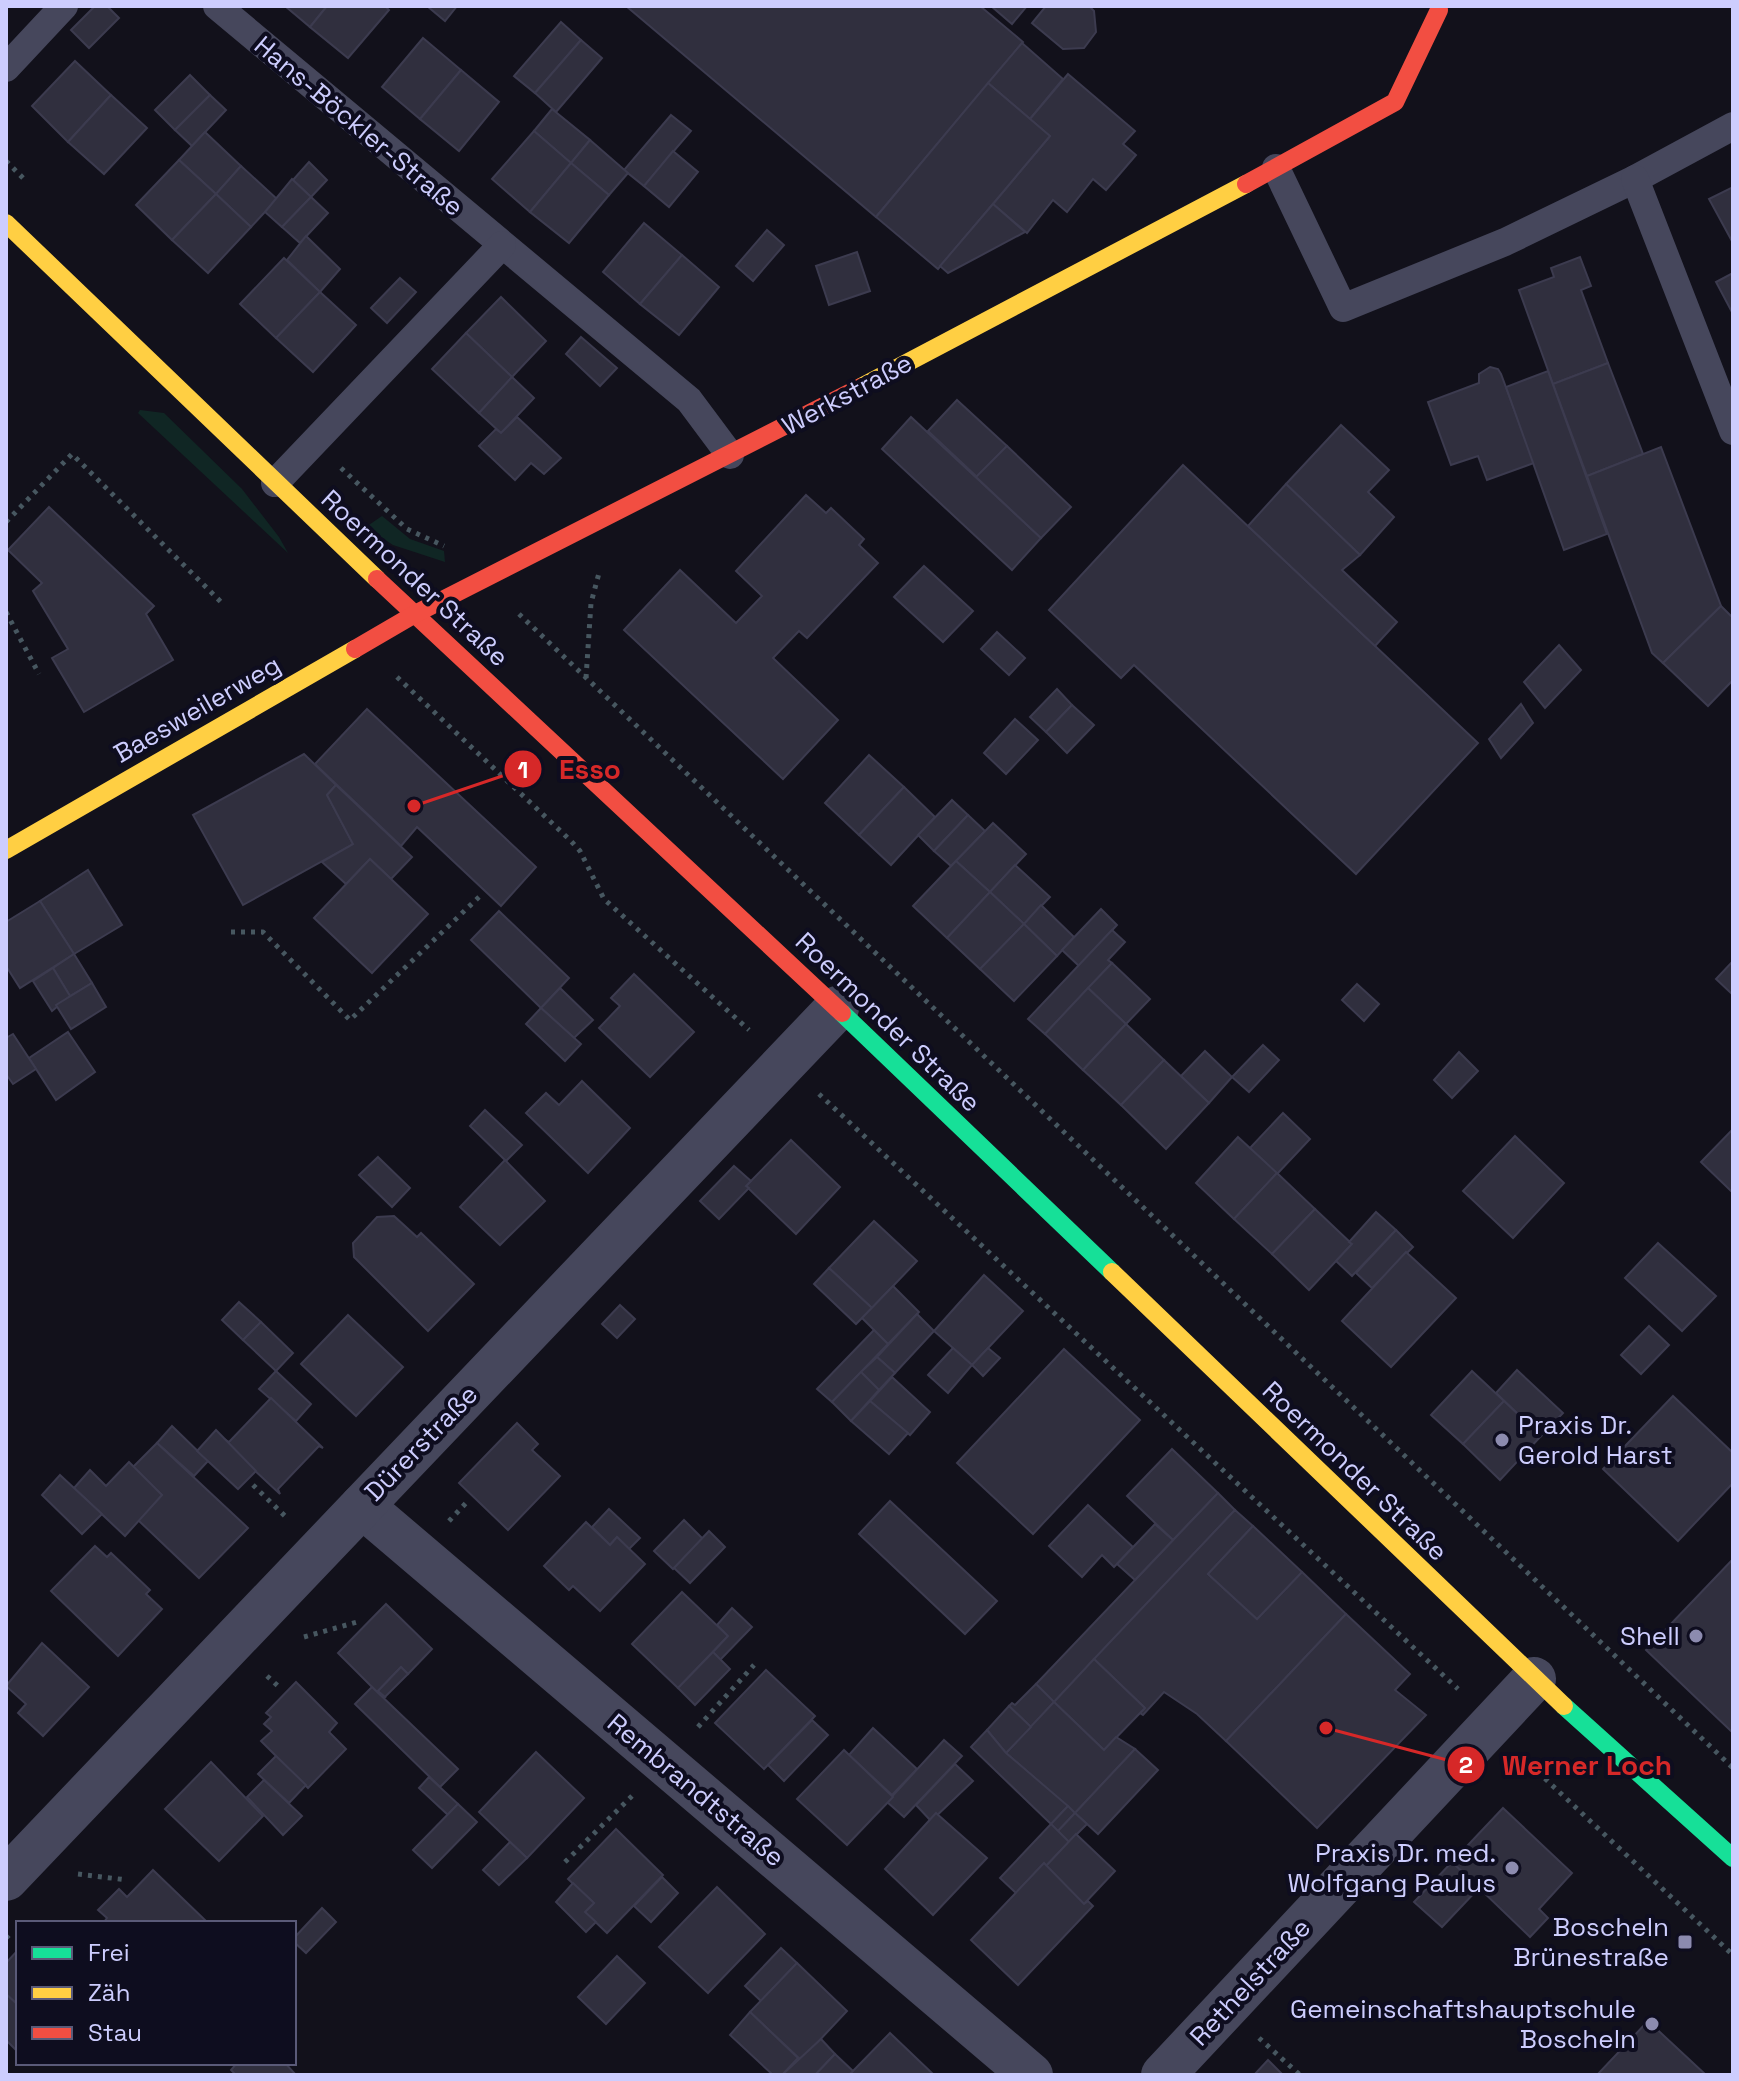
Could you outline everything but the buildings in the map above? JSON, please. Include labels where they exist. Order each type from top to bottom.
[{"type":"main road","name":"Werkstraße","points":[[415,614],[730,455],[1276,168],[1395,102],[1439,8]]},
{"type":"main road","name":"Roermonder Straße","points":[[6,223],[275,483],[837,1008],[1534,1679],[1733,1858]]},
{"type":"main road","name":"Baesweilerweg","points":[[6,850],[415,614]]},
{"type":"street","name":"Dürerstraße","points":[[6,1879],[837,1008]]},
{"type":"street","name":"Rembrandtstraße","points":[[362,1506],[1031,2075]]},
{"type":"street","name":"Rethelstraße","points":[[1163,2075],[1534,1679]]},
{"type":"lane","points":[[6,68],[64,6]]},
{"type":"lane","name":"Hans-Böckler-Straße","points":[[217,6],[689,400],[730,455]]},
{"type":"lane","points":[[1276,168],[1343,308],[1505,242],[1635,179],[1733,126]]},
{"type":"lane","points":[[1635,179],[1733,431]]},
{"type":"lane","points":[[275,483],[502,245]]},
{"type":"path","points":[[6,161],[26,181]]},
{"type":"path","points":[[310,446],[336,463],[407,529],[449,548],[465,560],[586,679],[1733,1768]]},
{"type":"path","points":[[6,522],[72,454],[224,605]]},
{"type":"path","points":[[586,679],[591,603],[601,568]]},
{"type":"path","points":[[6,612],[39,674]]},
{"type":"path","points":[[362,643],[570,840],[580,851],[604,899],[1180,1428],[1733,1955]]},
{"type":"path","points":[[231,932],[263,932],[350,1020],[479,897]]},
{"type":"path","points":[[303,1638],[357,1622]]},
{"type":"path","points":[[565,1862],[665,1763],[754,1665]]},
{"type":"path","points":[[69,1873],[127,1880]]},
{"type":"path","points":[[6,1936],[12,1942]]},
{"type":"green space","points":[[140,410],[164,413],[242,489],[288,553],[138,413]]},
{"type":"green space","points":[[382,516],[410,539],[444,551],[445,562],[393,545],[366,527]]},
{"type":"traffic: fast","points":[[842,1013],[1112,1272]]},
{"type":"traffic: fast","points":[[1564,1706],[1733,1858]]},
{"type":"traffic: slow","points":[[861,387],[1246,184]]},
{"type":"traffic: slow","points":[[6,223],[377,579]]},
{"type":"traffic: slow","points":[[6,850],[355,649]]},
{"type":"traffic: slow","points":[[1112,1272],[1564,1706]]},
{"type":"traffic: jam","points":[[1246,184],[1395,102],[1439,10]]},
{"type":"traffic: jam","points":[[355,649],[415,614],[861,387]]},
{"type":"traffic: jam","points":[[377,579],[842,1013]]},
{"type":"place","name":"Esso","points":[[414,806]]},
{"type":"place","name":"Praxis Dr. Gerold Harst","points":[[1502,1440]]},
{"type":"place","name":"Shell","points":[[1696,1636]]},
{"type":"place","name":"Werner Loch","points":[[1326,1728]]},
{"type":"place","name":"Praxis Dr. med. Wolfgang Paulus","points":[[1512,1868]]},
{"type":"place","name":"Boscheln Brünestraße","points":[[1685,1942]]},
{"type":"place","name":"Gemeinschaftshauptschule Boscheln","points":[[1652,2024]]}]
